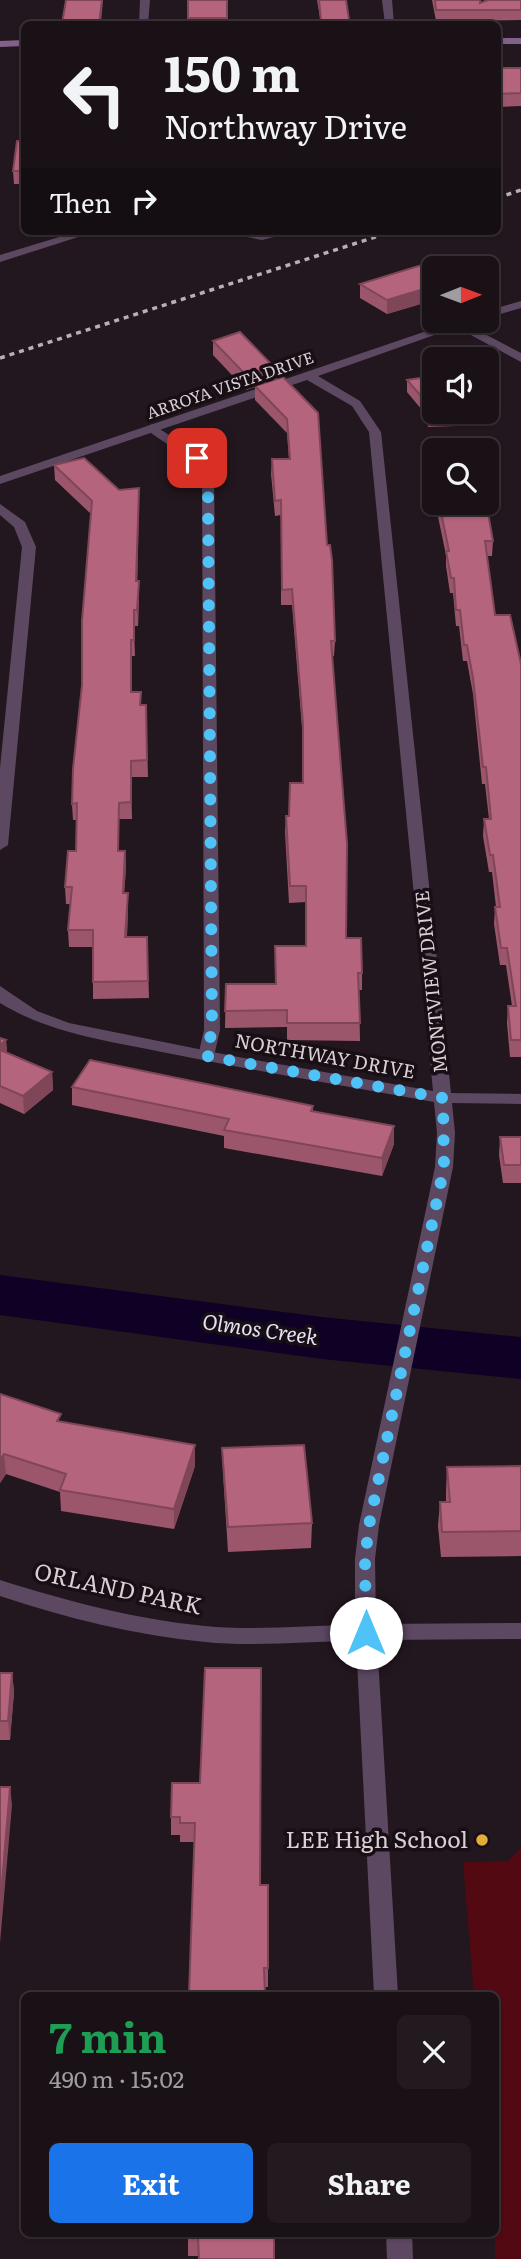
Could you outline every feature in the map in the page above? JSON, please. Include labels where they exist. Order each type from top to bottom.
[{"type":"main road","points":[[501,41],[521,41]]},
{"type":"main road","points":[[0,44],[21,43]]},
{"type":"street","points":[[144,21],[145,0]]},
{"type":"street","points":[[387,0],[390,21]]},
{"type":"street","points":[[3,255],[76,235]]},
{"type":"street","points":[[249,235],[272,235]]},
{"type":"street","points":[[499,311],[521,304]]},
{"type":"street","name":"ARROYA VISTA DRIVE","points":[[0,480],[432,333]]},
{"type":"street","points":[[482,333],[521,358]]},
{"type":"street","name":"MONTVIEW DRIVE","points":[[307,375],[359,404],[370,418],[375,432],[443,1098],[444,1167],[392,1410],[366,1548],[366,1633],[386,1992]]},
{"type":"street","points":[[152,428],[197,458],[208,471],[212,1030],[206,1056]]},
{"type":"street","points":[[0,508],[20,525],[29,547],[0,845]]},
{"type":"street","name":"NORTHWAY DRIVE","points":[[2,995],[31,1015],[65,1027],[206,1056],[443,1098],[521,1099]]},
{"type":"street","name":"ORLAND PARK","points":[[0,1588],[45,1603],[124,1622],[207,1634],[521,1631]]},
{"type":"street","points":[[399,2237],[400,2259]]},
{"type":"shaded area","points":[[521,1848],[521,2259],[495,2259],[495,2237],[499,2237],[499,1992],[474,1992],[463,1862],[508,1861]]},
{"type":"building","points":[[66,0],[102,0],[99,21],[62,21]]},
{"type":"building","points":[[188,0],[227,0],[227,18],[188,18]]},
{"type":"building","points":[[319,0],[346,0],[349,20],[321,20]]},
{"type":"building","points":[[435,0],[480,0],[480,3],[488,0],[521,0],[521,10],[436,10]]},
{"type":"building","points":[[501,68],[521,68],[521,93],[501,94]]},
{"type":"building","points":[[17,141],[21,141],[21,184],[20,171],[13,171]]},
{"type":"building","points":[[422,265],[422,290],[387,300],[360,284]]},
{"type":"building","points":[[240,332],[273,366],[246,375],[213,341]]},
{"type":"building","points":[[283,377],[318,413],[327,545],[330,545],[332,560],[335,641],[331,641],[347,844],[346,938],[361,938],[362,973],[358,973],[360,1023],[287,1023],[287,1010],[225,1011],[226,984],[276,984],[275,946],[306,946],[306,886],[290,886],[286,816],[289,816],[290,783],[303,783],[303,724],[292,589],[282,590],[281,500],[275,501],[272,459],[290,459],[287,419],[255,386]]},
{"type":"building","points":[[422,378],[422,397],[407,380]]},
{"type":"building","points":[[84,458],[119,490],[139,488],[136,581],[139,581],[137,610],[134,610],[134,640],[131,640],[131,692],[141,692],[140,705],[146,705],[147,760],[131,761],[131,802],[119,803],[118,851],[125,851],[123,893],[128,893],[125,937],[147,937],[148,981],[93,982],[93,930],[68,930],[72,887],[65,887],[68,851],[76,851],[77,803],[72,804],[73,769],[82,685],[82,621],[92,501],[54,465]]},
{"type":"building","points":[[442,515],[488,515],[493,541],[485,541],[495,615],[510,615],[521,664],[521,1040],[511,1040],[508,1006],[516,1006],[507,948],[501,948],[495,907],[500,907],[493,855],[490,855],[484,819],[491,819],[486,767],[483,767],[467,645],[464,645],[460,610],[456,610],[454,578],[451,578],[446,551],[449,551]]},
{"type":"building","points":[[0,1050],[52,1072],[23,1096],[0,1086]]},
{"type":"building","points":[[90,1060],[313,1106],[311,1111],[394,1126],[382,1158],[224,1130],[229,1119],[72,1087]]},
{"type":"building","points":[[500,1137],[521,1137],[521,1165],[504,1165]]},
{"type":"building","points":[[0,1394],[61,1414],[57,1421],[195,1445],[174,1509],[60,1490],[66,1474],[4,1454],[0,1460]]},
{"type":"building","points":[[304,1445],[312,1523],[228,1527],[222,1448]]},
{"type":"building","points":[[521,1466],[521,1531],[442,1532],[440,1502],[450,1502],[447,1467]]},
{"type":"building","points":[[205,1668],[261,1668],[260,1885],[268,1885],[268,1968],[264,1968],[265,1992],[189,1992],[195,1823],[180,1823],[180,1817],[171,1817],[172,1783],[200,1783]]},
{"type":"building","points":[[0,1673],[12,1673],[8,1721],[0,1721]]},
{"type":"building","points":[[0,1787],[10,1787],[0,1906]]},
{"type":"building","points":[[274,2237],[274,2259],[199,2259],[198,2238],[188,2238]]},
{"type":"waterway","name":"Olmos Creek","points":[[0,1295],[322,1338],[521,1358]]},
{"type":"railway","points":[[501,197],[521,190]]},
{"type":"railway","points":[[0,358],[382,235]]},
{"type":"place","name":"LEE High School","points":[[482,1840]]},
{"type":"route","points":[[197,458],[208,471],[212,1030],[206,1056],[443,1098],[446,1133],[444,1167],[369,1525],[365,1559],[366,1633]]}]
